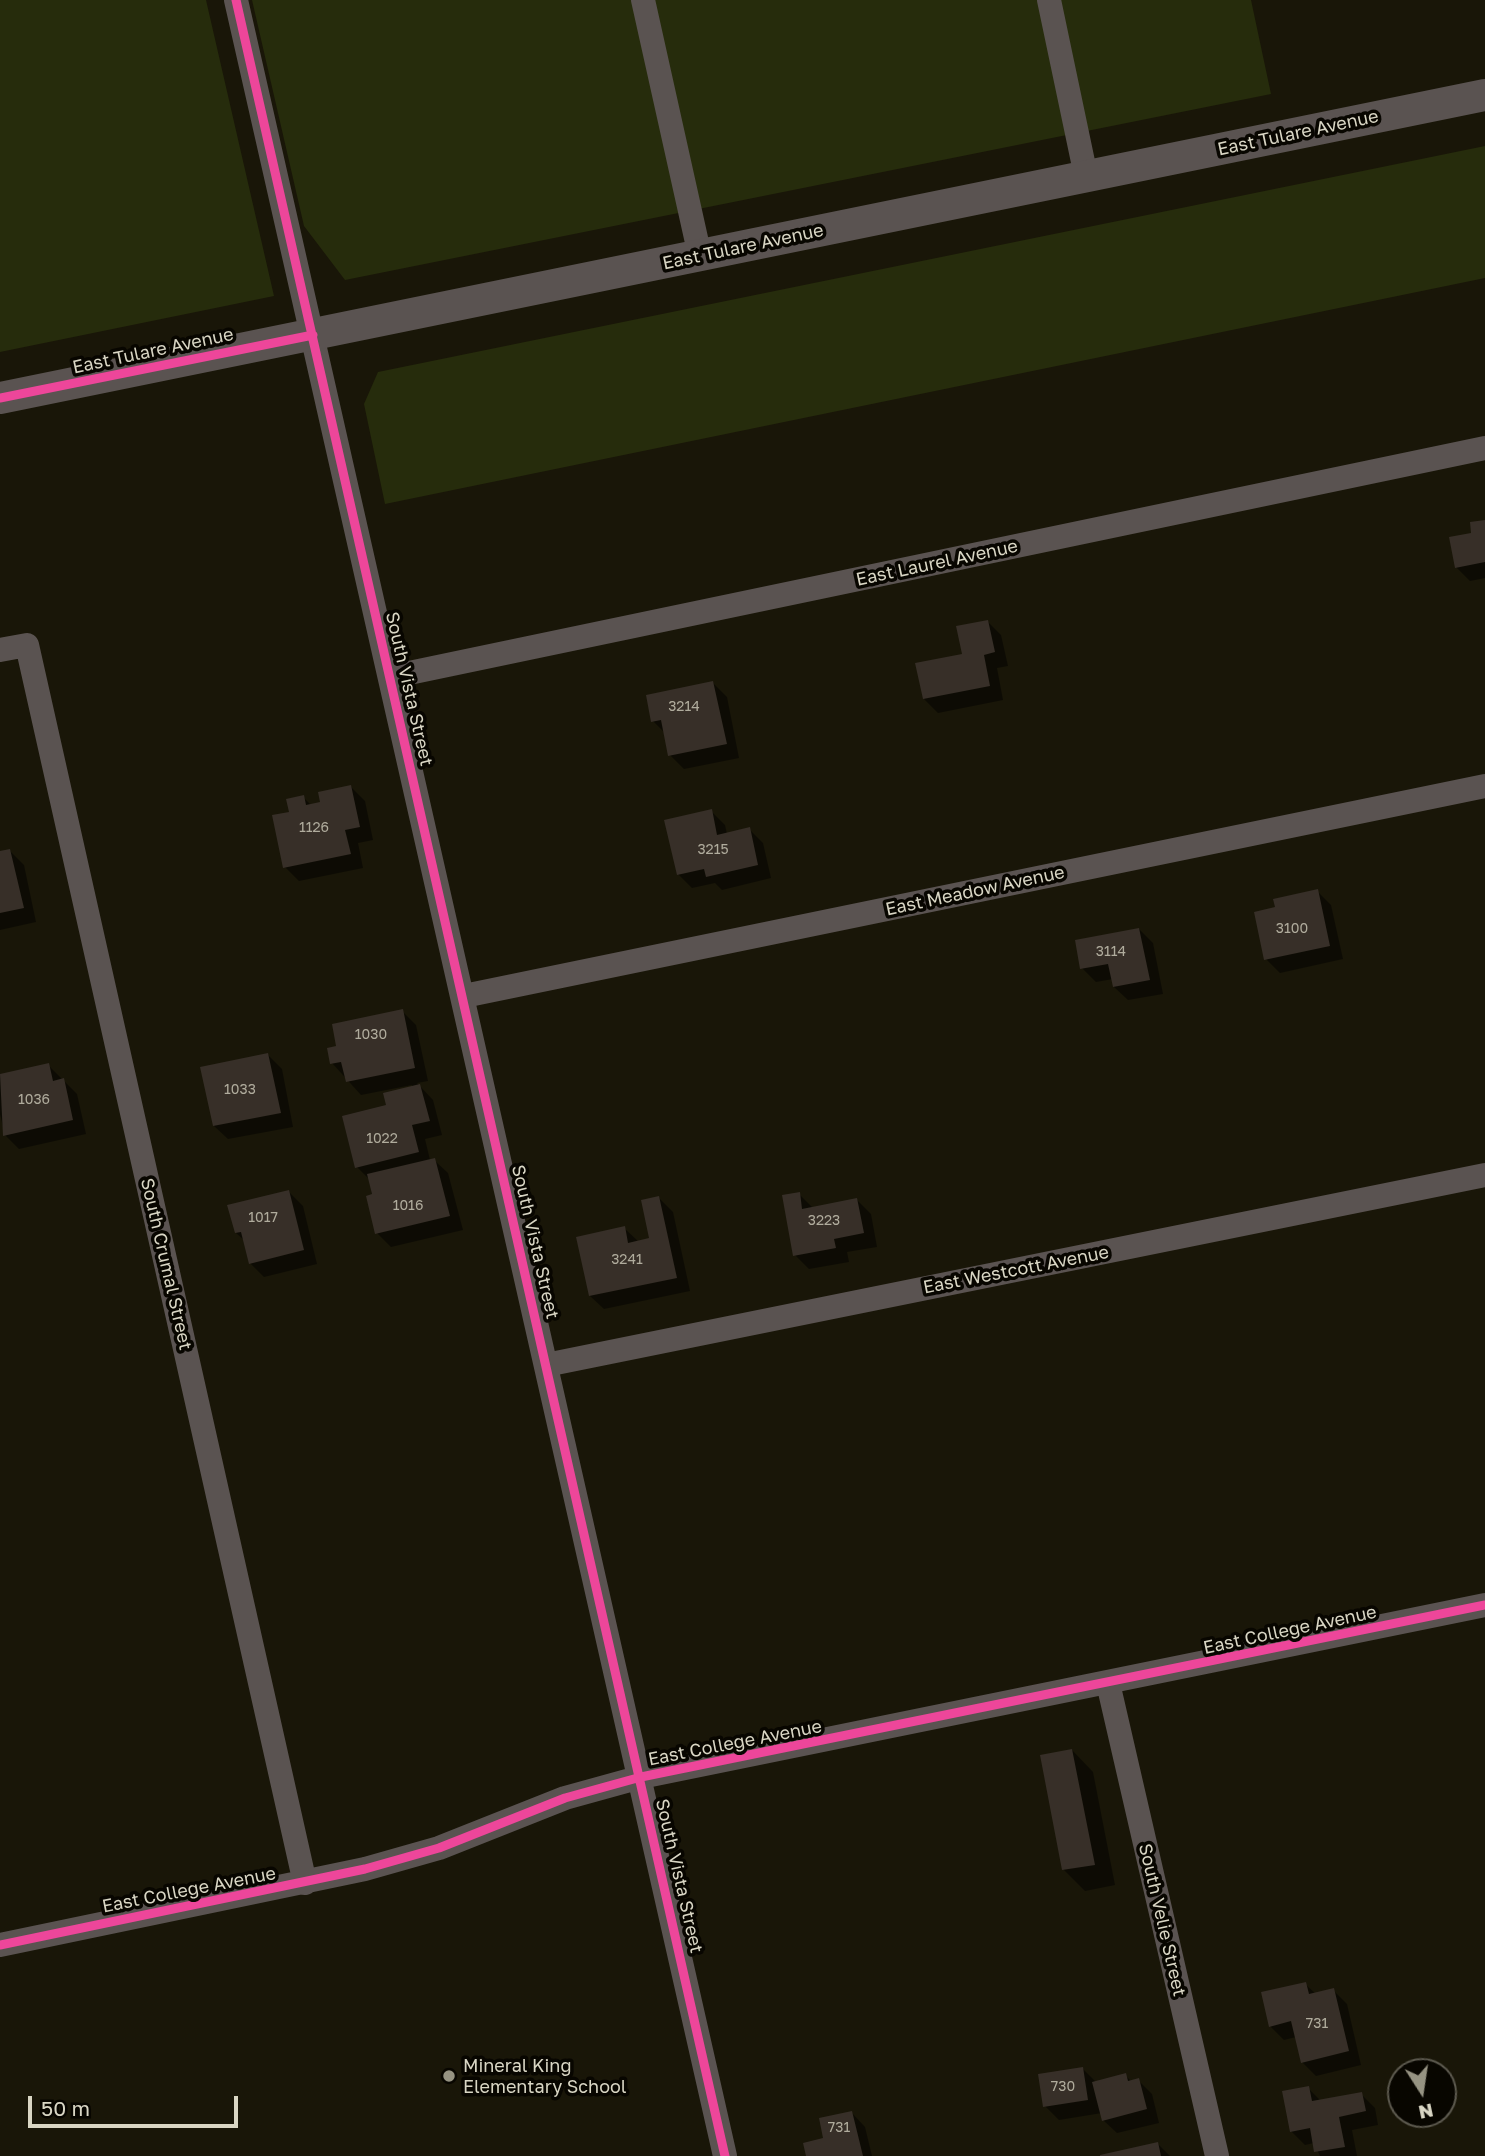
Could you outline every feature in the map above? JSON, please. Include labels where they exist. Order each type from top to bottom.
[{"type":"street","name":"South Vista Street","points":[[236,0],[725,2156]]},
{"type":"street","points":[[643,0],[700,256]]},
{"type":"street","points":[[1048,0],[1086,176]]},
{"type":"street","name":"East Tulare Avenue","points":[[0,398],[1485,95]]},
{"type":"street","name":"East Laurel Avenue","points":[[390,677],[1485,448]]},
{"type":"street","name":"South Crumal Street","points":[[0,650],[27,645],[305,1883]]},
{"type":"street","name":"East Meadow Avenue","points":[[464,996],[1485,786]]},
{"type":"street","name":"East Westcott Avenue","points":[[546,1365],[1485,1175]]},
{"type":"street","name":"East College Avenue","points":[[0,1945],[305,1883],[439,1848],[565,1798],[641,1777],[1108,1684],[1485,1605]]},
{"type":"street","name":"South Velie Street","points":[[1108,1684],[1217,2156]]},
{"type":"green space","points":[[0,0],[206,0],[274,296],[0,352]]},
{"type":"green space","points":[[252,0],[1251,0],[1271,94],[345,280],[304,226]]},
{"type":"green space","points":[[1485,146],[1485,278],[385,504],[364,404],[378,372]]},
{"type":"building","points":[[1485,520],[1485,562],[1455,568],[1449,537],[1471,533],[1470,522]]},
{"type":"building","points":[[988,620],[995,652],[984,655],[990,686],[923,699],[915,663],[962,654],[956,626]]},
{"type":"building","points":[[713,681],[727,744],[668,756],[661,720],[651,722],[646,695]]},
{"type":"building","points":[[351,785],[360,827],[345,830],[351,854],[283,868],[272,815],[289,812],[286,799],[304,795],[306,805],[320,802],[318,792]]},
{"type":"building","points":[[712,809],[717,835],[750,827],[758,865],[706,877],[704,869],[677,875],[664,820]]},
{"type":"building","points":[[10,849],[24,908],[0,913],[0,851]]},
{"type":"building","points":[[1318,889],[1330,946],[1264,960],[1254,912],[1275,907],[1273,899]]},
{"type":"building","points":[[1139,928],[1150,980],[1113,987],[1108,964],[1080,969],[1075,940]]},
{"type":"building","points":[[403,1009],[415,1068],[346,1082],[341,1062],[330,1064],[327,1048],[336,1046],[332,1024]]},
{"type":"building","points":[[268,1053],[281,1113],[213,1126],[200,1067]]},
{"type":"building","points":[[49,1063],[53,1081],[64,1078],[73,1120],[3,1136],[0,1074]]},
{"type":"building","points":[[420,1084],[430,1121],[412,1125],[419,1152],[355,1168],[342,1116],[386,1105],[383,1093]]},
{"type":"building","points":[[435,1158],[450,1216],[375,1234],[366,1196],[372,1194],[367,1174]]},
{"type":"building","points":[[289,1190],[304,1250],[249,1264],[241,1232],[235,1233],[227,1205]]},
{"type":"building","points":[[800,1192],[802,1209],[857,1198],[864,1233],[834,1239],[836,1248],[793,1256],[782,1195]]},
{"type":"building","points":[[659,1196],[677,1278],[589,1296],[576,1237],[625,1226],[628,1243],[649,1238],[641,1200]]},
{"type":"building","points":[[1072,1749],[1095,1865],[1062,1870],[1040,1755]]},
{"type":"building","points":[[1306,1982],[1309,1994],[1334,1988],[1349,2051],[1301,2063],[1291,2021],[1269,2027],[1261,1992]]},
{"type":"building","points":[[1083,2067],[1088,2100],[1043,2107],[1038,2074]]},
{"type":"building","points":[[1126,2073],[1128,2081],[1139,2078],[1147,2109],[1102,2121],[1092,2082]]},
{"type":"building","points":[[1309,2086],[1312,2101],[1362,2092],[1366,2111],[1339,2117],[1345,2147],[1314,2152],[1310,2128],[1290,2132],[1282,2091]]},
{"type":"building","points":[[852,2111],[863,2156],[806,2156],[803,2143],[823,2138],[819,2118]]},
{"type":"building","points":[[1158,2142],[1161,2156],[1100,2156],[1100,2155]]},
{"type":"cycle path","points":[[236,0],[725,2156]]},
{"type":"cycle path","points":[[0,398],[313,335]]},
{"type":"cycle path","points":[[0,1945],[365,1869],[439,1848],[565,1798],[641,1777],[1485,1605]]},
{"type":"place","name":"Mineral King Elementary School","points":[[449,2076]]}]
